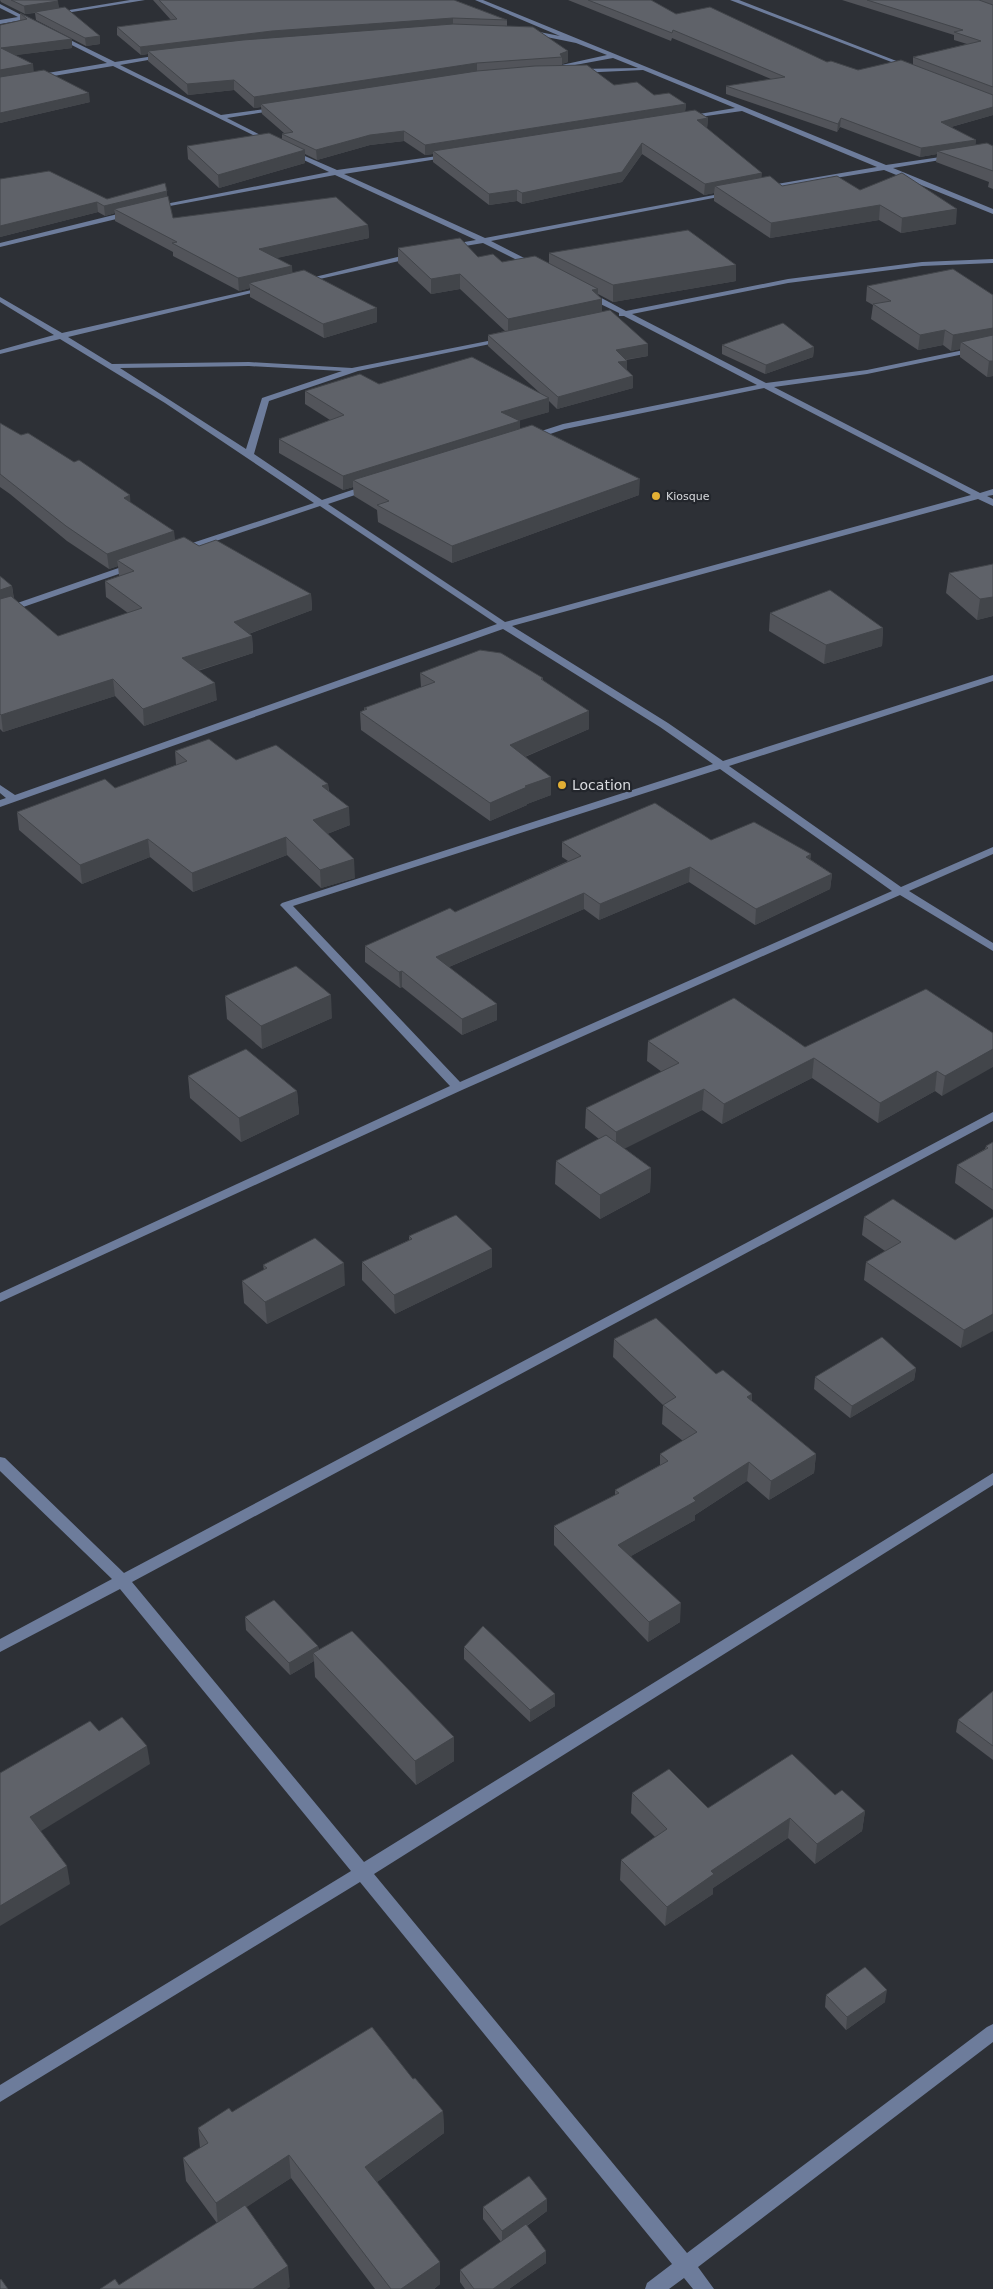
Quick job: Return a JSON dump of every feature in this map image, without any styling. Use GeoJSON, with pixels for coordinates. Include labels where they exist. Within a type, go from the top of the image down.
{"type":"FeatureCollection","features":[{"type":"Feature","properties":{"kind":"street"},"geometry":{"type":"LineString","coordinates":[[44,15],[142,0]]}},
{"type":"Feature","properties":{"kind":"street"},"geometry":{"type":"LineString","coordinates":[[478,0],[993,212]]}},
{"type":"Feature","properties":{"kind":"street"},"geometry":{"type":"LineString","coordinates":[[733,0],[919,71]]}},
{"type":"Feature","properties":{"kind":"street"},"geometry":{"type":"LineString","coordinates":[[0,6],[42,27]]}},
{"type":"Feature","properties":{"kind":"street"},"geometry":{"type":"LineString","coordinates":[[0,22],[34,16]]}},
{"type":"Feature","properties":{"kind":"street"},"geometry":{"type":"LineString","coordinates":[[50,32],[218,117],[334,173],[483,240],[541,270]]}},
{"type":"Feature","properties":{"kind":"street"},"geometry":{"type":"LineString","coordinates":[[517,32],[576,40]]}},
{"type":"Feature","properties":{"kind":"street"},"geometry":{"type":"LineString","coordinates":[[0,83],[172,54]]}},
{"type":"Feature","properties":{"kind":"street"},"geometry":{"type":"LineString","coordinates":[[613,56],[545,71],[646,70]]}},
{"type":"Feature","properties":{"kind":"street"},"geometry":{"type":"LineString","coordinates":[[218,117],[286,106]]}},
{"type":"Feature","properties":{"kind":"street"},"geometry":{"type":"LineString","coordinates":[[683,118],[741,109]]}},
{"type":"Feature","properties":{"kind":"street"},"geometry":{"type":"LineString","coordinates":[[0,245],[141,210],[334,173],[460,153]]}},
{"type":"Feature","properties":{"kind":"street"},"geometry":{"type":"LineString","coordinates":[[755,190],[881,166],[965,154]]}},
{"type":"Feature","properties":{"kind":"street"},"geometry":{"type":"LineString","coordinates":[[444,249],[736,193]]}},
{"type":"Feature","properties":{"kind":"street"},"geometry":{"type":"LineString","coordinates":[[290,283],[425,253]]}},
{"type":"Feature","properties":{"kind":"street"},"geometry":{"type":"LineString","coordinates":[[616,316],[788,281],[922,264],[993,262]]}},
{"type":"Feature","properties":{"kind":"street"},"geometry":{"type":"LineString","coordinates":[[0,352],[60,336],[271,288]]}},
{"type":"Feature","properties":{"kind":"street"},"geometry":{"type":"LineString","coordinates":[[583,292],[993,503]]}},
{"type":"Feature","properties":{"kind":"street"},"geometry":{"type":"LineString","coordinates":[[0,299],[249,455],[504,625],[664,725],[900,891],[993,948]]}},
{"type":"Feature","properties":{"kind":"street"},"geometry":{"type":"LineString","coordinates":[[249,455],[265,400],[356,369],[510,338]]}},
{"type":"Feature","properties":{"kind":"street"},"geometry":{"type":"LineString","coordinates":[[526,439],[563,427],[764,386],[867,372],[993,346]]}},
{"type":"Feature","properties":{"kind":"street"},"geometry":{"type":"LineString","coordinates":[[109,366],[249,364],[356,369]]}},
{"type":"Feature","properties":{"kind":"street"},"geometry":{"type":"LineString","coordinates":[[169,554],[319,502],[375,485]]}},
{"type":"Feature","properties":{"kind":"street"},"geometry":{"type":"LineString","coordinates":[[0,804],[504,625],[993,492]]}},
{"type":"Feature","properties":{"kind":"street"},"geometry":{"type":"LineString","coordinates":[[0,612],[140,564]]}},
{"type":"Feature","properties":{"kind":"street"},"geometry":{"type":"LineString","coordinates":[[458,1087],[286,904],[993,678]]}},
{"type":"Feature","properties":{"kind":"street"},"geometry":{"type":"LineString","coordinates":[[0,788],[14,799]]}},
{"type":"Feature","properties":{"kind":"street"},"geometry":{"type":"LineString","coordinates":[[0,1298],[458,1087],[993,850]]}},
{"type":"Feature","properties":{"kind":"street"},"geometry":{"type":"LineString","coordinates":[[0,1646],[993,1116]]}},
{"type":"Feature","properties":{"kind":"street"},"geometry":{"type":"LineString","coordinates":[[0,1462],[122,1580],[360,1873],[705,2289]]}},
{"type":"Feature","properties":{"kind":"street"},"geometry":{"type":"LineString","coordinates":[[0,2094],[360,1873],[993,1478]]}},
{"type":"Feature","properties":{"kind":"street"},"geometry":{"type":"LineString","coordinates":[[654,2289],[993,2032]]}},
{"type":"Feature","properties":{"kind":"building"},"geometry":{"type":"Polygon","coordinates":[[[11,0],[57,0],[58,1],[24,6],[11,0]]]}},
{"type":"Feature","properties":{"kind":"building"},"geometry":{"type":"Polygon","coordinates":[[[159,0],[454,0],[507,20],[453,18],[272,31],[140,47],[117,27],[177,19],[159,0]]]}},
{"type":"Feature","properties":{"kind":"building"},"geometry":{"type":"Polygon","coordinates":[[[588,0],[651,0],[676,14],[710,7],[827,62],[831,61],[858,70],[901,60],[993,95],[993,107],[941,122],[976,140],[921,148],[841,118],[838,124],[726,86],[785,77],[673,30],[672,33],[588,0]]]}},
{"type":"Feature","properties":{"kind":"building"},"geometry":{"type":"Polygon","coordinates":[[[867,0],[979,0],[993,5],[993,87],[913,57],[981,41],[954,32],[963,30],[867,0]]]}},
{"type":"Feature","properties":{"kind":"building"},"geometry":{"type":"Polygon","coordinates":[[[65,7],[100,36],[85,38],[35,12],[65,7]]]}},
{"type":"Feature","properties":{"kind":"building"},"geometry":{"type":"Polygon","coordinates":[[[20,13],[72,39],[1,48],[33,64],[0,70],[0,25],[27,19],[20,13]]]}},
{"type":"Feature","properties":{"kind":"building"},"geometry":{"type":"Polygon","coordinates":[[[453,24],[533,27],[568,51],[560,54],[562,57],[477,63],[254,97],[234,80],[187,84],[148,51],[243,40],[453,24]]]}},
{"type":"Feature","properties":{"kind":"building"},"geometry":{"type":"Polygon","coordinates":[[[587,65],[614,85],[637,82],[654,95],[669,93],[686,104],[425,145],[404,131],[370,135],[316,150],[282,134],[293,132],[261,104],[477,71],[535,66],[587,65]]]}},
{"type":"Feature","properties":{"kind":"building"},"geometry":{"type":"Polygon","coordinates":[[[44,70],[89,93],[0,113],[0,77],[44,70]]]}},
{"type":"Feature","properties":{"kind":"building"},"geometry":{"type":"Polygon","coordinates":[[[695,110],[708,118],[697,120],[762,173],[705,184],[642,143],[622,172],[522,193],[517,190],[489,194],[433,151],[695,110]]]}},
{"type":"Feature","properties":{"kind":"building"},"geometry":{"type":"Polygon","coordinates":[[[269,133],[305,150],[218,175],[187,146],[269,133]]]}},
{"type":"Feature","properties":{"kind":"building"},"geometry":{"type":"Polygon","coordinates":[[[987,143],[993,146],[993,171],[937,151],[987,143]]]}},
{"type":"Feature","properties":{"kind":"building"},"geometry":{"type":"Polygon","coordinates":[[[49,171],[107,199],[165,183],[167,191],[104,206],[97,202],[0,226],[0,179],[49,171]]]}},
{"type":"Feature","properties":{"kind":"building"},"geometry":{"type":"Polygon","coordinates":[[[902,173],[957,209],[902,218],[880,205],[771,223],[715,186],[770,176],[782,186],[837,176],[860,190],[902,173]]]}},
{"type":"Feature","properties":{"kind":"building"},"geometry":{"type":"Polygon","coordinates":[[[168,196],[173,218],[336,197],[368,225],[259,249],[292,266],[238,278],[172,243],[177,242],[114,209],[168,196]]]}},
{"type":"Feature","properties":{"kind":"building"},"geometry":{"type":"Polygon","coordinates":[[[688,230],[736,265],[613,285],[549,253],[688,230]]]}},
{"type":"Feature","properties":{"kind":"building"},"geometry":{"type":"Polygon","coordinates":[[[460,238],[478,257],[493,254],[502,262],[535,256],[598,289],[592,290],[602,299],[508,319],[460,274],[431,279],[398,248],[460,238]]]}},
{"type":"Feature","properties":{"kind":"building"},"geometry":{"type":"Polygon","coordinates":[[[953,269],[993,295],[993,328],[953,335],[945,330],[920,335],[873,304],[891,301],[867,286],[953,269]]]}},
{"type":"Feature","properties":{"kind":"building"},"geometry":{"type":"Polygon","coordinates":[[[304,270],[377,308],[323,324],[249,283],[304,270]]]}},
{"type":"Feature","properties":{"kind":"building"},"geometry":{"type":"Polygon","coordinates":[[[610,310],[648,344],[616,350],[627,361],[618,362],[633,376],[558,397],[488,335],[610,310]]]}},
{"type":"Feature","properties":{"kind":"building"},"geometry":{"type":"Polygon","coordinates":[[[783,323],[814,347],[766,365],[722,345],[783,323]]]}},
{"type":"Feature","properties":{"kind":"building"},"geometry":{"type":"Polygon","coordinates":[[[993,335],[993,361],[989,361],[961,342],[993,335]]]}},
{"type":"Feature","properties":{"kind":"building"},"geometry":{"type":"Polygon","coordinates":[[[472,357],[549,398],[501,412],[520,421],[343,476],[279,439],[344,415],[305,391],[360,374],[379,384],[472,357]]]}},
{"type":"Feature","properties":{"kind":"building"},"geometry":{"type":"Polygon","coordinates":[[[0,423],[21,435],[28,433],[74,462],[79,460],[130,495],[124,498],[174,531],[107,554],[66,526],[0,474],[0,423]]]}},
{"type":"Feature","properties":{"kind":"building"},"geometry":{"type":"Polygon","coordinates":[[[532,425],[640,479],[452,546],[377,505],[389,501],[353,480],[532,425]]]}},
{"type":"Feature","properties":{"kind":"building"},"geometry":{"type":"Polygon","coordinates":[[[184,537],[199,546],[216,540],[311,594],[234,622],[252,636],[182,658],[215,683],[143,709],[113,679],[0,714],[0,599],[11,596],[58,636],[142,608],[105,581],[134,571],[117,560],[184,537]]]}},
{"type":"Feature","properties":{"kind":"building"},"geometry":{"type":"Polygon","coordinates":[[[993,564],[993,597],[980,599],[949,573],[993,564]]]}},
{"type":"Feature","properties":{"kind":"building"},"geometry":{"type":"Polygon","coordinates":[[[0,576],[12,586],[0,590],[0,576]]]}},
{"type":"Feature","properties":{"kind":"building"},"geometry":{"type":"Polygon","coordinates":[[[830,590],[883,628],[826,645],[770,613],[830,590]]]}},
{"type":"Feature","properties":{"kind":"building"},"geometry":{"type":"Polygon","coordinates":[[[480,650],[501,653],[543,678],[541,679],[589,711],[510,745],[551,777],[525,786],[527,787],[490,803],[360,712],[367,709],[364,708],[435,682],[420,673],[480,650]]]}},
{"type":"Feature","properties":{"kind":"building"},"geometry":{"type":"Polygon","coordinates":[[[209,739],[236,760],[276,745],[328,784],[322,786],[349,807],[313,820],[354,859],[320,870],[286,837],[192,873],[148,839],[80,865],[17,812],[105,779],[115,788],[187,761],[175,751],[209,739]]]}},
{"type":"Feature","properties":{"kind":"building"},"geometry":{"type":"Polygon","coordinates":[[[655,803],[711,840],[754,822],[811,854],[806,857],[832,874],[756,909],[690,867],[600,904],[584,893],[436,957],[497,1004],[462,1019],[402,971],[399,972],[365,946],[450,908],[455,912],[581,856],[562,842],[655,803]]]}},
{"type":"Feature","properties":{"kind":"building"},"geometry":{"type":"Polygon","coordinates":[[[296,966],[331,995],[261,1026],[225,996],[296,966]]]}},
{"type":"Feature","properties":{"kind":"building"},"geometry":{"type":"Polygon","coordinates":[[[926,989],[993,1033],[993,1049],[945,1076],[937,1071],[880,1103],[814,1058],[724,1104],[704,1089],[616,1132],[586,1108],[679,1063],[648,1041],[734,998],[805,1047],[926,989]]]}},
{"type":"Feature","properties":{"kind":"building"},"geometry":{"type":"Polygon","coordinates":[[[246,1049],[297,1091],[239,1118],[188,1076],[246,1049]]]}},
{"type":"Feature","properties":{"kind":"building"},"geometry":{"type":"Polygon","coordinates":[[[606,1135],[651,1168],[600,1195],[556,1161],[606,1135]]]}},
{"type":"Feature","properties":{"kind":"building"},"geometry":{"type":"Polygon","coordinates":[[[993,1142],[993,1190],[957,1165],[988,1148],[986,1146],[993,1142]]]}},
{"type":"Feature","properties":{"kind":"building"},"geometry":{"type":"Polygon","coordinates":[[[893,1199],[955,1240],[993,1217],[993,1314],[964,1330],[866,1262],[901,1242],[864,1217],[893,1199]]]}},
{"type":"Feature","properties":{"kind":"building"},"geometry":{"type":"Polygon","coordinates":[[[456,1215],[492,1249],[394,1295],[362,1262],[412,1239],[409,1236],[456,1215]]]}},
{"type":"Feature","properties":{"kind":"building"},"geometry":{"type":"Polygon","coordinates":[[[315,1238],[344,1263],[265,1302],[242,1281],[267,1268],[263,1265],[315,1238]]]}},
{"type":"Feature","properties":{"kind":"building"},"geometry":{"type":"Polygon","coordinates":[[[656,1318],[716,1374],[723,1370],[752,1394],[747,1397],[816,1454],[771,1481],[749,1462],[693,1498],[696,1501],[618,1545],[681,1603],[649,1622],[554,1526],[619,1493],[615,1490],[668,1461],[660,1454],[697,1432],[663,1405],[676,1397],[614,1339],[656,1318]]]}},
{"type":"Feature","properties":{"kind":"building"},"geometry":{"type":"Polygon","coordinates":[[[882,1337],[916,1368],[852,1406],[815,1377],[882,1337]]]}},
{"type":"Feature","properties":{"kind":"building"},"geometry":{"type":"Polygon","coordinates":[[[274,1600],[318,1646],[289,1663],[245,1617],[274,1600]]]}},
{"type":"Feature","properties":{"kind":"building"},"geometry":{"type":"Polygon","coordinates":[[[483,1626],[555,1694],[530,1710],[464,1647],[483,1626]]]}},
{"type":"Feature","properties":{"kind":"building"},"geometry":{"type":"Polygon","coordinates":[[[352,1631],[454,1737],[415,1761],[313,1653],[352,1631]]]}},
{"type":"Feature","properties":{"kind":"building"},"geometry":{"type":"Polygon","coordinates":[[[993,1691],[993,1746],[958,1720],[993,1691]]]}},
{"type":"Feature","properties":{"kind":"building"},"geometry":{"type":"Polygon","coordinates":[[[122,1717],[147,1746],[30,1817],[67,1866],[0,1906],[0,1773],[90,1721],[99,1731],[122,1717]]]}},
{"type":"Feature","properties":{"kind":"building"},"geometry":{"type":"Polygon","coordinates":[[[792,1754],[835,1795],[842,1790],[865,1811],[817,1844],[790,1818],[711,1871],[714,1874],[667,1907],[621,1860],[667,1829],[632,1793],[669,1769],[708,1808],[792,1754]]]}},
{"type":"Feature","properties":{"kind":"building"},"geometry":{"type":"Polygon","coordinates":[[[865,1967],[887,1990],[847,2017],[826,1995],[865,1967]]]}},
{"type":"Feature","properties":{"kind":"building"},"geometry":{"type":"Polygon","coordinates":[[[372,2027],[413,2079],[415,2078],[443,2111],[365,2167],[440,2262],[401,2289],[391,2289],[289,2155],[216,2203],[183,2158],[208,2143],[198,2128],[229,2108],[232,2112],[372,2027]]]}},
{"type":"Feature","properties":{"kind":"building"},"geometry":{"type":"Polygon","coordinates":[[[529,2176],[547,2199],[502,2231],[483,2207],[529,2176]]]}},
{"type":"Feature","properties":{"kind":"building"},"geometry":{"type":"Polygon","coordinates":[[[245,2205],[288,2266],[253,2289],[100,2289],[115,2279],[119,2285],[245,2205]]]}},
{"type":"Feature","properties":{"kind":"building"},"geometry":{"type":"Polygon","coordinates":[[[526,2224],[546,2251],[493,2289],[474,2289],[460,2270],[526,2224]]]}},
{"type":"Feature","properties":{"kind":"building"},"geometry":{"type":"Polygon","coordinates":[[[1,2279],[8,2289],[0,2289],[1,2279]]]}},
{"type":"Feature","properties":{"kind":"place","name":"Kiosque"},"geometry":{"type":"Point","coordinates":[656,496]}},
{"type":"Feature","properties":{"kind":"place","name":"Location"},"geometry":{"type":"Point","coordinates":[562,785]}}]}
